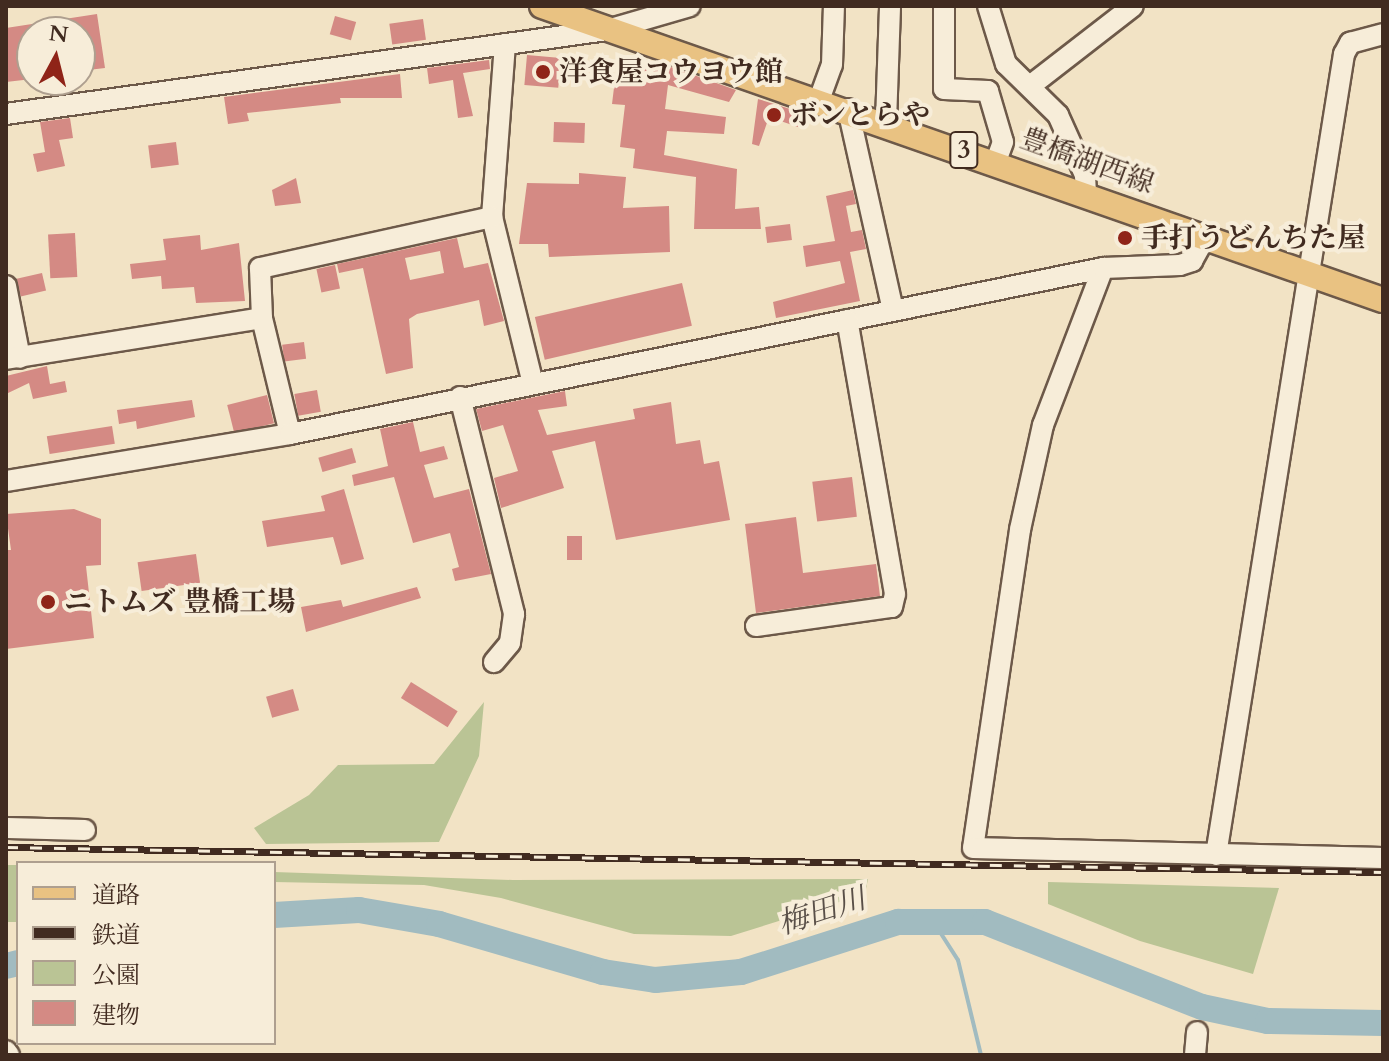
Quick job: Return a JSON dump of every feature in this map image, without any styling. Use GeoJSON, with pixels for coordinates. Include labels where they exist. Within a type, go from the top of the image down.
{"type":"FeatureCollection","features":[{"type":"Feature","properties":{"kind":"main road","name":"豊橋湖西線"},"geometry":{"type":"LineString","coordinates":[[542,6],[886,122],[1383,300]]}},
{"type":"Feature","properties":{"kind":"street"},"geometry":{"type":"LineString","coordinates":[[6,114],[607,30],[690,6]]}},
{"type":"Feature","properties":{"kind":"street"},"geometry":{"type":"LineString","coordinates":[[819,100],[832,65],[834,6]]}},
{"type":"Feature","properties":{"kind":"street"},"geometry":{"type":"LineString","coordinates":[[886,122],[890,6]]}},
{"type":"Feature","properties":{"kind":"street"},"geometry":{"type":"LineString","coordinates":[[944,6],[944,89],[988,91],[1003,142],[996,161]]}},
{"type":"Feature","properties":{"kind":"street"},"geometry":{"type":"LineString","coordinates":[[988,6],[1006,64],[1030,86],[1074,144],[1086,193]]}},
{"type":"Feature","properties":{"kind":"street"},"geometry":{"type":"LineString","coordinates":[[1030,86],[1133,6]]}},
{"type":"Feature","properties":{"kind":"street"},"geometry":{"type":"LineString","coordinates":[[1216,855],[1344,54],[1350,43],[1383,34]]}},
{"type":"Feature","properties":{"kind":"street"},"geometry":{"type":"LineString","coordinates":[[505,44],[492,217],[532,380]]}},
{"type":"Feature","properties":{"kind":"street"},"geometry":{"type":"LineString","coordinates":[[848,109],[893,310]]}},
{"type":"Feature","properties":{"kind":"street"},"geometry":{"type":"LineString","coordinates":[[290,434],[262,318],[260,268],[492,217]]}},
{"type":"Feature","properties":{"kind":"street"},"geometry":{"type":"LineString","coordinates":[[6,481],[290,434],[532,380],[1103,268],[1180,265],[1192,261],[1206,236]]}},
{"type":"Feature","properties":{"kind":"street"},"geometry":{"type":"LineString","coordinates":[[1103,268],[1043,425],[1023,515],[973,848],[1383,858]]}},
{"type":"Feature","properties":{"kind":"street"},"geometry":{"type":"LineString","coordinates":[[6,286],[13,359],[262,318]]}},
{"type":"Feature","properties":{"kind":"street"},"geometry":{"type":"LineString","coordinates":[[756,626],[892,607],[895,594],[847,320]]}},
{"type":"Feature","properties":{"kind":"street"},"geometry":{"type":"LineString","coordinates":[[460,397],[514,614],[510,643],[494,662]]}},
{"type":"Feature","properties":{"kind":"street"},"geometry":{"type":"LineString","coordinates":[[6,828],[85,830]]}},
{"type":"Feature","properties":{"kind":"street"},"geometry":{"type":"LineString","coordinates":[[1195,1055],[1197,1032]]}},
{"type":"Feature","properties":{"kind":"green space"},"geometry":{"type":"Polygon","coordinates":[[[484,702],[479,756],[439,842],[266,844],[254,828],[309,795],[338,765],[434,764],[484,702]]]}},
{"type":"Feature","properties":{"kind":"green space"},"geometry":{"type":"Polygon","coordinates":[[[6,865],[16,865],[16,922],[6,922],[6,865]]]}},
{"type":"Feature","properties":{"kind":"green space"},"geometry":{"type":"Polygon","coordinates":[[[276,872],[513,880],[868,879],[865,894],[731,936],[634,934],[501,898],[424,885],[276,882],[276,872]]]}},
{"type":"Feature","properties":{"kind":"green space"},"geometry":{"type":"Polygon","coordinates":[[[1048,882],[1279,888],[1253,974],[1140,941],[1048,904],[1048,882]]]}},
{"type":"Feature","properties":{"kind":"building"},"geometry":{"type":"Polygon","coordinates":[[[97,14],[105,68],[96,69],[96,16],[84,16],[97,14]]]}},
{"type":"Feature","properties":{"kind":"building"},"geometry":{"type":"Polygon","coordinates":[[[335,16],[356,22],[351,40],[330,34],[335,16]]]}},
{"type":"Feature","properties":{"kind":"building"},"geometry":{"type":"Polygon","coordinates":[[[423,19],[426,40],[392,45],[389,24],[423,19]]]}},
{"type":"Feature","properties":{"kind":"building"},"geometry":{"type":"Polygon","coordinates":[[[16,26],[16,81],[6,82],[6,28],[16,26]]]}},
{"type":"Feature","properties":{"kind":"building","name":"洋食屋コウヨウ館"},"geometry":{"type":"Polygon","coordinates":[[[527,55],[561,58],[558,88],[524,85],[527,55]]]}},
{"type":"Feature","properties":{"kind":"building"},"geometry":{"type":"Polygon","coordinates":[[[489,60],[490,69],[463,73],[473,116],[458,118],[453,80],[429,84],[427,68],[489,60]]]}},
{"type":"Feature","properties":{"kind":"building"},"geometry":{"type":"Polygon","coordinates":[[[617,63],[659,68],[660,63],[736,90],[729,102],[668,85],[665,109],[726,117],[724,134],[667,131],[664,155],[737,169],[735,209],[759,207],[761,229],[694,229],[696,177],[633,168],[635,149],[620,147],[625,105],[612,104],[617,63]]]}},
{"type":"Feature","properties":{"kind":"building"},"geometry":{"type":"Polygon","coordinates":[[[400,74],[402,98],[340,98],[341,103],[247,113],[249,121],[228,124],[224,97],[400,74]]]}},
{"type":"Feature","properties":{"kind":"building"},"geometry":{"type":"Polygon","coordinates":[[[758,99],[803,113],[798,127],[769,117],[759,146],[752,144],[758,99]]]}},
{"type":"Feature","properties":{"kind":"building"},"geometry":{"type":"Polygon","coordinates":[[[70,118],[73,138],[59,140],[65,166],[37,172],[33,154],[45,152],[40,122],[70,118]]]}},
{"type":"Feature","properties":{"kind":"building"},"geometry":{"type":"Polygon","coordinates":[[[554,122],[585,123],[584,143],[553,142],[554,122]]]}},
{"type":"Feature","properties":{"kind":"building"},"geometry":{"type":"Polygon","coordinates":[[[176,142],[179,165],[151,168],[148,145],[176,142]]]}},
{"type":"Feature","properties":{"kind":"building"},"geometry":{"type":"Polygon","coordinates":[[[579,173],[626,177],[623,208],[669,206],[670,252],[549,257],[548,244],[519,244],[527,183],[579,184],[579,173]]]}},
{"type":"Feature","properties":{"kind":"building"},"geometry":{"type":"Polygon","coordinates":[[[296,178],[301,203],[275,206],[272,190],[296,178]]]}},
{"type":"Feature","properties":{"kind":"building"},"geometry":{"type":"Polygon","coordinates":[[[853,190],[856,204],[846,206],[851,232],[862,230],[866,249],[850,252],[860,301],[776,318],[773,302],[845,283],[840,261],[806,267],[803,246],[835,241],[826,196],[853,190]]]}},
{"type":"Feature","properties":{"kind":"building"},"geometry":{"type":"Polygon","coordinates":[[[790,224],[792,240],[767,243],[765,227],[790,224]]]}},
{"type":"Feature","properties":{"kind":"building"},"geometry":{"type":"Polygon","coordinates":[[[75,233],[77,277],[50,278],[48,234],[75,233]]]}},
{"type":"Feature","properties":{"kind":"building"},"geometry":{"type":"Polygon","coordinates":[[[200,235],[201,250],[239,243],[245,301],[196,303],[194,287],[162,289],[161,276],[132,279],[130,264],[166,260],[163,239],[200,235]]]}},
{"type":"Feature","properties":{"kind":"building"},"geometry":{"type":"Polygon","coordinates":[[[457,238],[464,268],[488,263],[504,321],[484,326],[479,300],[417,314],[409,319],[413,368],[386,374],[363,268],[339,273],[337,264],[457,238]],[[440,251],[405,258],[410,280],[444,273],[440,251]]]}},
{"type":"Feature","properties":{"kind":"building"},"geometry":{"type":"Polygon","coordinates":[[[335,265],[340,288],[321,292],[316,269],[335,265]]]}},
{"type":"Feature","properties":{"kind":"building"},"geometry":{"type":"Polygon","coordinates":[[[42,273],[46,291],[21,296],[17,279],[42,273]]]}},
{"type":"Feature","properties":{"kind":"building"},"geometry":{"type":"Polygon","coordinates":[[[682,283],[692,326],[545,360],[535,317],[682,283]]]}},
{"type":"Feature","properties":{"kind":"building"},"geometry":{"type":"Polygon","coordinates":[[[304,342],[306,359],[284,362],[282,345],[304,342]]]}},
{"type":"Feature","properties":{"kind":"building"},"geometry":{"type":"Polygon","coordinates":[[[47,366],[50,384],[65,381],[67,392],[33,399],[29,383],[6,394],[6,376],[47,366]]]}},
{"type":"Feature","properties":{"kind":"building"},"geometry":{"type":"Polygon","coordinates":[[[317,390],[321,412],[298,416],[294,394],[317,390]]]}},
{"type":"Feature","properties":{"kind":"building"},"geometry":{"type":"Polygon","coordinates":[[[565,391],[567,406],[538,410],[547,435],[635,419],[633,409],[671,402],[676,444],[700,440],[704,464],[719,461],[730,520],[616,540],[595,441],[552,451],[564,488],[501,508],[494,478],[518,471],[503,425],[482,431],[476,409],[565,391]]]}},
{"type":"Feature","properties":{"kind":"building"},"geometry":{"type":"Polygon","coordinates":[[[267,395],[274,423],[234,433],[227,405],[267,395]]]}},
{"type":"Feature","properties":{"kind":"building"},"geometry":{"type":"Polygon","coordinates":[[[192,400],[195,417],[137,429],[136,421],[119,424],[117,410],[192,400]]]}},
{"type":"Feature","properties":{"kind":"building"},"geometry":{"type":"Polygon","coordinates":[[[413,422],[420,452],[444,446],[448,459],[424,465],[434,498],[469,489],[491,574],[455,581],[452,569],[459,567],[450,533],[413,543],[394,477],[354,486],[352,475],[388,466],[380,429],[413,422]]]}},
{"type":"Feature","properties":{"kind":"building"},"geometry":{"type":"Polygon","coordinates":[[[112,426],[115,444],[50,454],[47,436],[112,426]]]}},
{"type":"Feature","properties":{"kind":"building"},"geometry":{"type":"Polygon","coordinates":[[[352,448],[356,462],[322,472],[318,458],[352,448]]]}},
{"type":"Feature","properties":{"kind":"building"},"geometry":{"type":"Polygon","coordinates":[[[852,477],[857,517],[817,522],[812,482],[852,477]]]}},
{"type":"Feature","properties":{"kind":"building"},"geometry":{"type":"Polygon","coordinates":[[[344,489],[364,559],[341,565],[333,537],[267,547],[262,521],[325,511],[321,496],[344,489]]]}},
{"type":"Feature","properties":{"kind":"building","name":"ニトムズ 豊橋工場"},"geometry":{"type":"Polygon","coordinates":[[[74,509],[101,519],[101,565],[86,566],[94,638],[6,649],[6,550],[11,550],[6,514],[74,509]]]}},
{"type":"Feature","properties":{"kind":"building"},"geometry":{"type":"Polygon","coordinates":[[[796,517],[803,573],[876,564],[880,596],[756,613],[745,524],[796,517]]]}},
{"type":"Feature","properties":{"kind":"building"},"geometry":{"type":"Polygon","coordinates":[[[567,536],[582,536],[582,560],[567,560],[567,536]]]}},
{"type":"Feature","properties":{"kind":"building"},"geometry":{"type":"Polygon","coordinates":[[[196,554],[200,583],[142,591],[138,562],[196,554]]]}},
{"type":"Feature","properties":{"kind":"building"},"geometry":{"type":"Polygon","coordinates":[[[417,587],[421,598],[306,632],[301,607],[341,600],[343,607],[417,587]]]}},
{"type":"Feature","properties":{"kind":"building"},"geometry":{"type":"Polygon","coordinates":[[[411,682],[458,711],[448,727],[401,698],[411,682]]]}},
{"type":"Feature","properties":{"kind":"building"},"geometry":{"type":"Polygon","coordinates":[[[293,689],[299,710],[272,718],[266,697],[293,689]]]}},
{"type":"Feature","properties":{"kind":"waterway","name":"梅田川"},"geometry":{"type":"LineString","coordinates":[[276,915],[359,910],[439,924],[603,972],[655,980],[741,972],[898,922],[985,922],[1202,1007],[1268,1021],[1383,1023]]}},
{"type":"Feature","properties":{"kind":"waterway"},"geometry":{"type":"LineString","coordinates":[[931,918],[958,960],[981,1055]]}},
{"type":"Feature","properties":{"kind":"waterway","name":"梅田川"},"geometry":{"type":"LineString","coordinates":[[6,966],[16,964]]}},
{"type":"Feature","properties":{"kind":"railway"},"geometry":{"type":"LineString","coordinates":[[6,847],[1383,872]]}},
{"type":"Feature","properties":{"kind":"place","name":"洋食屋コウヨウ館"},"geometry":{"type":"Point","coordinates":[543,72]}},
{"type":"Feature","properties":{"kind":"place","name":"ボンとらや"},"geometry":{"type":"Point","coordinates":[774,115]}},
{"type":"Feature","properties":{"kind":"place","name":"手打うどんちた屋"},"geometry":{"type":"Point","coordinates":[1125,238]}},
{"type":"Feature","properties":{"kind":"place","name":"ニトムズ 豊橋工場"},"geometry":{"type":"Point","coordinates":[48,602]}}]}
